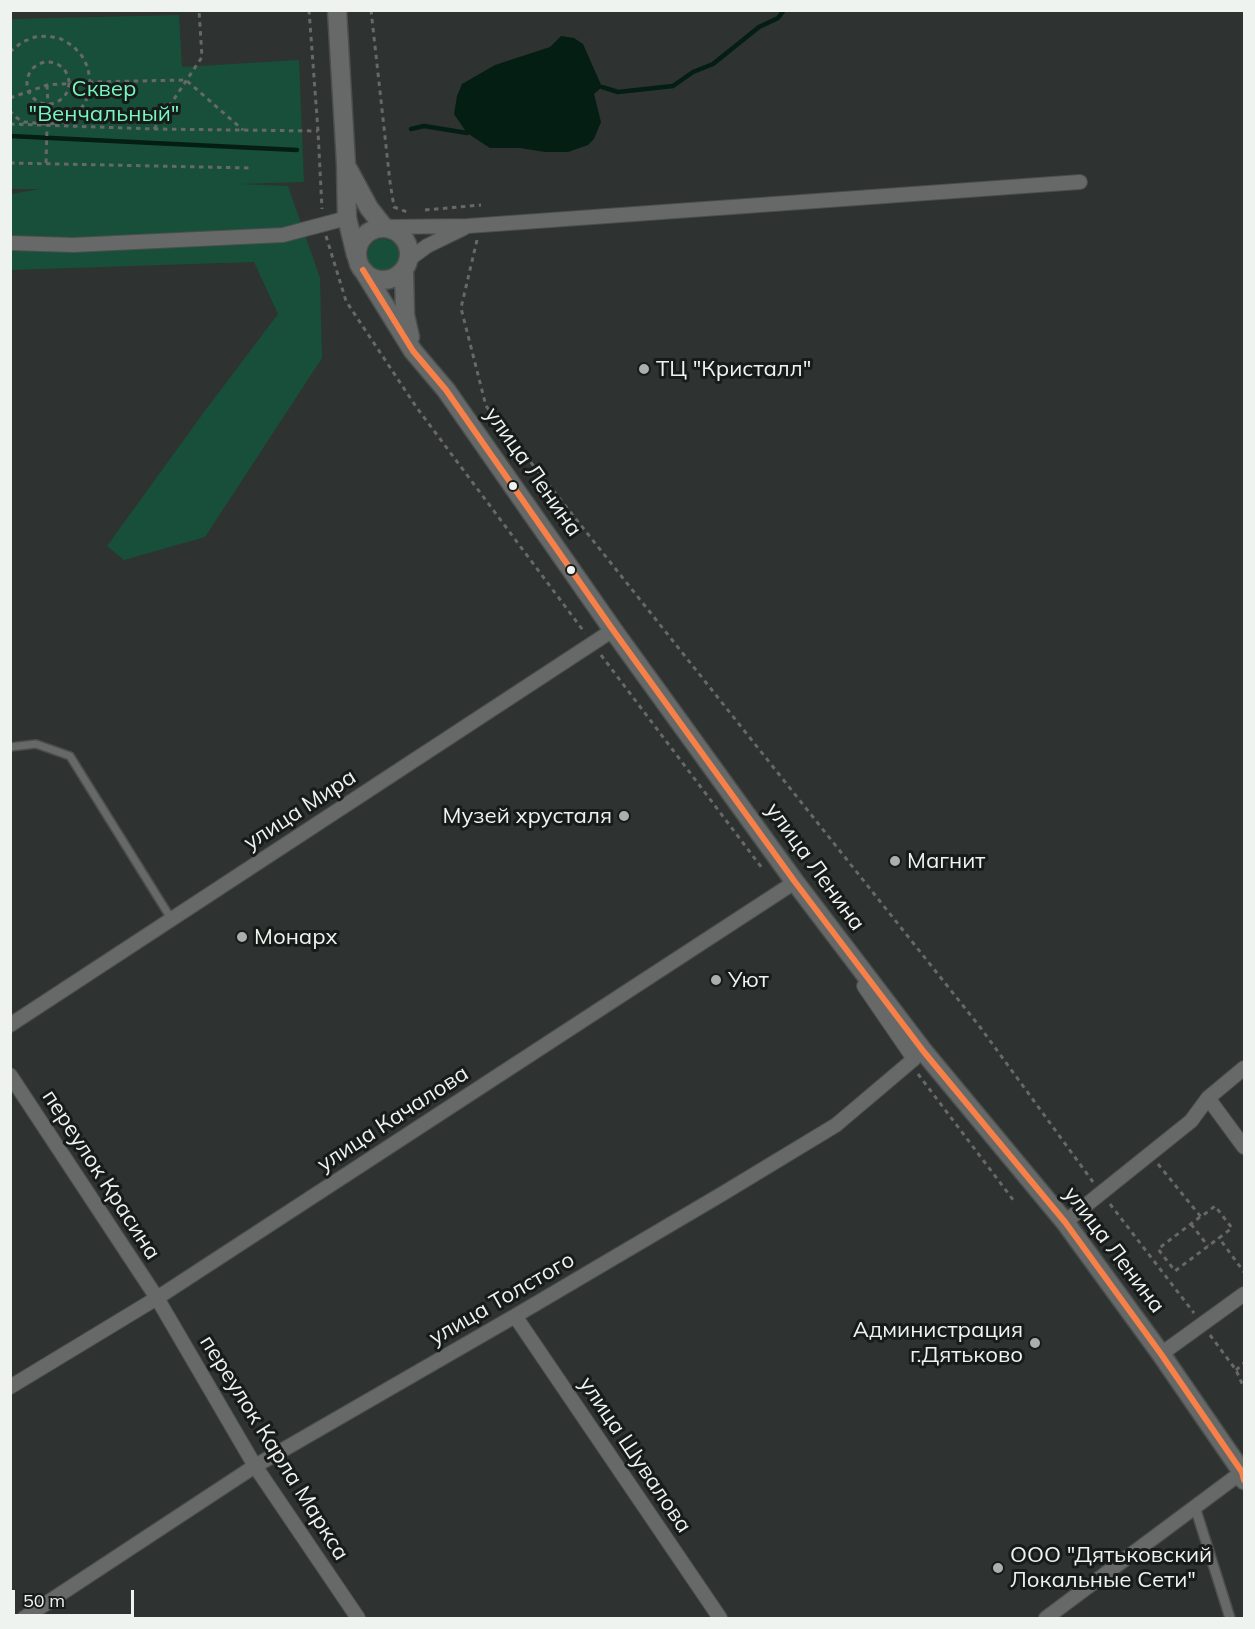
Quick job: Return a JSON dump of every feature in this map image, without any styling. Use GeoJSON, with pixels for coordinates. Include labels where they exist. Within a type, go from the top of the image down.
{"type":"FeatureCollection","features":[{"type":"Feature","properties":{"kind":"main road","name":"улица Ленина"},"geometry":{"type":"LineString","coordinates":[[337,10],[347,218],[360,263],[412,351],[446,390],[614,630],[795,882],[924,1052],[1065,1222],[1161,1354],[1243,1476]]}},
{"type":"Feature","properties":{"kind":"main road"},"geometry":{"type":"LineString","coordinates":[[346,164],[369,208],[384,227]]}},
{"type":"Feature","properties":{"kind":"main road"},"geometry":{"type":"LineString","coordinates":[[406,265],[398,275],[383,280],[376,279],[360,263],[357,246],[361,238],[375,228],[384,227],[395,230],[404,238],[409,248],[406,265],[405,315],[412,351]]}},
{"type":"Feature","properties":{"kind":"street"},"geometry":{"type":"LineString","coordinates":[[384,227],[473,230],[1080,182]]}},
{"type":"Feature","properties":{"kind":"street"},"geometry":{"type":"LineString","coordinates":[[10,243],[73,245],[283,235],[347,218]]}},
{"type":"Feature","properties":{"kind":"street"},"geometry":{"type":"LineString","coordinates":[[406,265],[427,246],[473,230]]}},
{"type":"Feature","properties":{"kind":"street","name":"улица Мира"},"geometry":{"type":"LineString","coordinates":[[10,1025],[614,630]]}},
{"type":"Feature","properties":{"kind":"street","name":"улица Качалова"},"geometry":{"type":"LineString","coordinates":[[10,1387],[157,1298],[795,882]]}},
{"type":"Feature","properties":{"kind":"street","name":"улица Толстого"},"geometry":{"type":"LineString","coordinates":[[24,1618],[41,1614],[255,1466],[515,1316],[836,1125],[914,1059],[864,986],[871,982]]}},
{"type":"Feature","properties":{"kind":"street"},"geometry":{"type":"LineString","coordinates":[[1065,1222],[1191,1121],[1208,1098],[1245,1068]]}},
{"type":"Feature","properties":{"kind":"street","name":"переулок Красина"},"geometry":{"type":"LineString","coordinates":[[10,1075],[157,1298]]}},
{"type":"Feature","properties":{"kind":"street"},"geometry":{"type":"LineString","coordinates":[[1208,1098],[1245,1147]]}},
{"type":"Feature","properties":{"kind":"street"},"geometry":{"type":"LineString","coordinates":[[1161,1354],[1245,1294]]}},
{"type":"Feature","properties":{"kind":"street","name":"переулок Карла Маркса"},"geometry":{"type":"LineString","coordinates":[[157,1298],[255,1466],[358,1618]]}},
{"type":"Feature","properties":{"kind":"street","name":"улица Шувалова"},"geometry":{"type":"LineString","coordinates":[[515,1316],[720,1618]]}},
{"type":"Feature","properties":{"kind":"street"},"geometry":{"type":"LineString","coordinates":[[1046,1618],[1195,1507],[1243,1476]]}},
{"type":"Feature","properties":{"kind":"street"},"geometry":{"type":"LineString","coordinates":[[1195,1507],[1230,1618]]}},
{"type":"Feature","properties":{"kind":"lane"},"geometry":{"type":"LineString","coordinates":[[10,747],[36,744],[70,756],[172,920]]}},
{"type":"Feature","properties":{"kind":"path"},"geometry":{"type":"LineString","coordinates":[[154,129],[202,57],[199,10]]}},
{"type":"Feature","properties":{"kind":"path"},"geometry":{"type":"LineString","coordinates":[[370,10],[394,207],[407,212]]}},
{"type":"Feature","properties":{"kind":"path"},"geometry":{"type":"LineString","coordinates":[[10,52],[22,42],[35,37],[48,36],[62,39],[82,56],[88,68],[90,82],[85,103],[66,122],[47,125],[24,122],[10,111]]}},
{"type":"Feature","properties":{"kind":"path"},"geometry":{"type":"LineString","coordinates":[[40,62],[54,62],[60,65],[68,76],[68,90],[59,101],[48,104],[38,102],[28,91],[27,78],[30,71],[40,62]]}},
{"type":"Feature","properties":{"kind":"path"},"geometry":{"type":"LineString","coordinates":[[10,98],[47,85],[186,80],[244,131]]}},
{"type":"Feature","properties":{"kind":"path"},"geometry":{"type":"LineString","coordinates":[[46,163],[47,85]]}},
{"type":"Feature","properties":{"kind":"path"},"geometry":{"type":"LineString","coordinates":[[10,124],[318,131]]}},
{"type":"Feature","properties":{"kind":"path"},"geometry":{"type":"LineString","coordinates":[[10,163],[251,168]]}},
{"type":"Feature","properties":{"kind":"path"},"geometry":{"type":"LineString","coordinates":[[418,211],[481,205]]}},
{"type":"Feature","properties":{"kind":"path"},"geometry":{"type":"LineString","coordinates":[[473,230],[461,308],[486,406],[980,1027],[1101,1193],[1236,1370],[1245,1388]]}},
{"type":"Feature","properties":{"kind":"path"},"geometry":{"type":"LineString","coordinates":[[1150,1154],[1200,1217]]}},
{"type":"Feature","properties":{"kind":"path"},"geometry":{"type":"LineString","coordinates":[[1215,1206],[1232,1228],[1175,1271],[1158,1249],[1191,1224],[1215,1206]]}},
{"type":"Feature","properties":{"kind":"path"},"geometry":{"type":"LineString","coordinates":[[1191,1224],[1208,1246]]}},
{"type":"Feature","properties":{"kind":"path"},"geometry":{"type":"LineString","coordinates":[[1219,1238],[1245,1272]]}},
{"type":"Feature","properties":{"kind":"path"},"geometry":{"type":"LineString","coordinates":[[1236,1370],[1245,1363]]}},
{"type":"Feature","properties":{"kind":"green space","name":"Сквер \"Венчальный\""},"geometry":{"type":"Polygon","coordinates":[[[179,15],[182,67],[299,60],[304,182],[240,184],[288,186],[320,278],[322,358],[205,537],[124,560],[107,546],[278,314],[254,262],[11,270],[11,194],[40,189],[11,189],[10,19],[179,15]]]}},
{"type":"Feature","properties":{"kind":"green space"},"geometry":{"type":"Polygon","coordinates":[[[383,239],[394,244],[399,255],[394,266],[383,271],[372,266],[367,255],[372,244],[383,239]]]}},
{"type":"Feature","properties":{"kind":"shaded area"},"geometry":{"type":"Polygon","coordinates":[[[561,36],[574,38],[583,44],[602,87],[594,94],[601,122],[594,139],[588,145],[568,152],[545,152],[520,148],[490,148],[467,133],[454,114],[462,84],[495,65],[550,47],[561,36]]]}},
{"type":"Feature","properties":{"kind":"waterway"},"geometry":{"type":"LineString","coordinates":[[602,87],[618,92],[673,86],[693,72],[713,64],[759,27],[778,18],[784,10]]}},
{"type":"Feature","properties":{"kind":"waterway"},"geometry":{"type":"LineString","coordinates":[[411,129],[424,126],[467,133]]}},
{"type":"Feature","properties":{"kind":"waterway"},"geometry":{"type":"LineString","coordinates":[[10,136],[297,150]]}},
{"type":"Feature","properties":{"kind":"transit line"},"geometry":{"type":"LineString","coordinates":[[363,270],[413,351],[446,390],[613,630],[795,882],[924,1052],[1065,1222],[1161,1354],[1242,1472],[1244,1480]]}},
{"type":"Feature","properties":{"kind":"place","name":"ТЦ \"Кристалл\""},"geometry":{"type":"Point","coordinates":[644,369]}},
{"type":"Feature","properties":{"kind":"place","name":"Музей хрусталя"},"geometry":{"type":"Point","coordinates":[624,816]}},
{"type":"Feature","properties":{"kind":"place","name":"Магнит"},"geometry":{"type":"Point","coordinates":[895,861]}},
{"type":"Feature","properties":{"kind":"place","name":"Монарх"},"geometry":{"type":"Point","coordinates":[242,937]}},
{"type":"Feature","properties":{"kind":"place","name":"Уют"},"geometry":{"type":"Point","coordinates":[716,980]}},
{"type":"Feature","properties":{"kind":"place","name":"Администрация г.Дятьково"},"geometry":{"type":"Point","coordinates":[1035,1343]}},
{"type":"Feature","properties":{"kind":"place","name":"ООО \"Дятьковский Локальные Сети\""},"geometry":{"type":"Point","coordinates":[998,1568]}}]}
